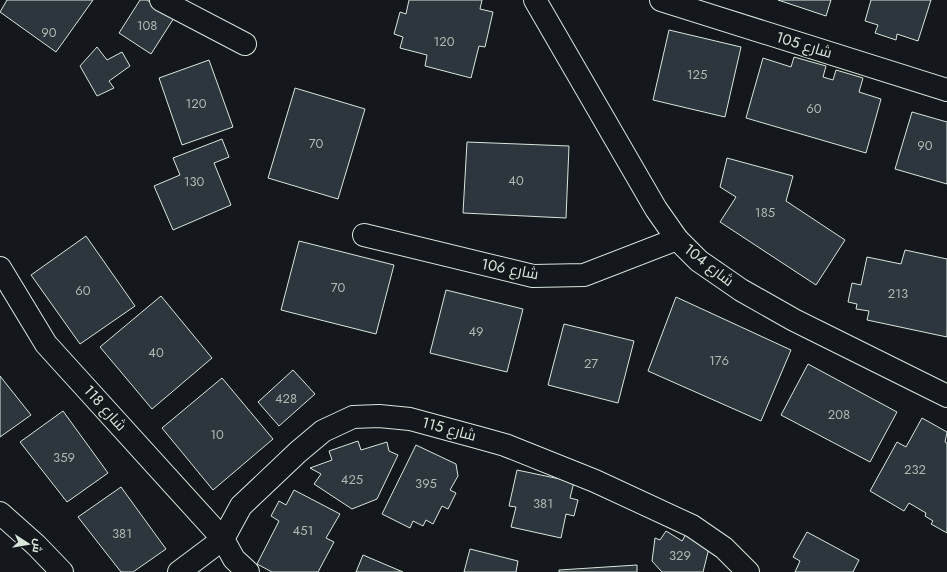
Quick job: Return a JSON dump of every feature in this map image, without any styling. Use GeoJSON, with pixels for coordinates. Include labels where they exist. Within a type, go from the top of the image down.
{"type":"FeatureCollection","features":[{"type":"Feature","properties":{"kind":"street"},"geometry":{"type":"LineString","coordinates":[[161,0],[245,44]]}},
{"type":"Feature","properties":{"kind":"street","name":"شارع 104"},"geometry":{"type":"LineString","coordinates":[[535,0],[656,209],[677,239],[699,261],[741,290],[794,320],[947,396]]}},
{"type":"Feature","properties":{"kind":"street","name":"شارع 105"},"geometry":{"type":"LineString","coordinates":[[661,0],[947,90]]}},
{"type":"Feature","properties":{"kind":"street","name":"شارع 106"},"geometry":{"type":"LineString","coordinates":[[364,235],[533,276],[584,275],[677,239]]}},
{"type":"Feature","properties":{"kind":"street","name":"شارع 118"},"geometry":{"type":"LineString","coordinates":[[0,268],[46,344],[223,539],[234,560],[248,572]]}},
{"type":"Feature","properties":{"kind":"street","name":"شارع 115"},"geometry":{"type":"LineString","coordinates":[[179,572],[223,539],[241,506],[322,431],[353,417],[379,416],[410,419],[505,445],[595,481],[692,526],[724,548],[748,572]]}},
{"type":"Feature","properties":{"kind":"street"},"geometry":{"type":"LineString","coordinates":[[0,513],[36,545],[62,572]]}},
{"type":"Feature","properties":{"kind":"building"},"geometry":{"type":"Polygon","coordinates":[[[7,0],[93,0],[56,52],[0,12],[7,0]]]}},
{"type":"Feature","properties":{"kind":"building"},"geometry":{"type":"Polygon","coordinates":[[[140,0],[147,0],[174,18],[151,54],[119,33],[140,0]]]}},
{"type":"Feature","properties":{"kind":"building"},"geometry":{"type":"Polygon","coordinates":[[[409,0],[482,0],[480,9],[493,12],[485,47],[479,46],[471,78],[425,66],[427,55],[400,48],[403,37],[394,34],[400,12],[406,14],[409,0]]]}},
{"type":"Feature","properties":{"kind":"building"},"geometry":{"type":"Polygon","coordinates":[[[778,0],[831,0],[826,16],[778,0]]]}},
{"type":"Feature","properties":{"kind":"building"},"geometry":{"type":"Polygon","coordinates":[[[871,0],[931,0],[918,41],[897,34],[896,40],[875,33],[878,25],[865,21],[871,0]]]}},
{"type":"Feature","properties":{"kind":"building"},"geometry":{"type":"Polygon","coordinates":[[[669,30],[741,47],[725,117],[653,100],[669,30]]]}},
{"type":"Feature","properties":{"kind":"building"},"geometry":{"type":"Polygon","coordinates":[[[97,47],[107,60],[122,52],[130,66],[109,81],[114,88],[97,96],[80,66],[97,47]]]}},
{"type":"Feature","properties":{"kind":"building"},"geometry":{"type":"Polygon","coordinates":[[[794,57],[826,66],[823,77],[833,80],[836,70],[863,78],[859,92],[881,99],[866,153],[746,118],[763,58],[791,67],[794,57]]]}},
{"type":"Feature","properties":{"kind":"building"},"geometry":{"type":"Polygon","coordinates":[[[209,60],[233,127],[182,145],[159,78],[209,60]]]}},
{"type":"Feature","properties":{"kind":"building"},"geometry":{"type":"Polygon","coordinates":[[[295,88],[365,109],[338,199],[268,178],[295,88]]]}},
{"type":"Feature","properties":{"kind":"building"},"geometry":{"type":"Polygon","coordinates":[[[912,112],[947,122],[947,184],[895,169],[912,112]]]}},
{"type":"Feature","properties":{"kind":"building"},"geometry":{"type":"Polygon","coordinates":[[[222,139],[229,157],[214,163],[231,205],[173,230],[154,186],[180,175],[173,158],[222,139]]]}},
{"type":"Feature","properties":{"kind":"building"},"geometry":{"type":"Polygon","coordinates":[[[467,142],[569,146],[566,218],[463,213],[467,142]]]}},
{"type":"Feature","properties":{"kind":"building"},"geometry":{"type":"Polygon","coordinates":[[[727,158],[793,176],[786,201],[845,240],[816,285],[720,222],[736,197],[720,187],[727,158]]]}},
{"type":"Feature","properties":{"kind":"building"},"geometry":{"type":"Polygon","coordinates":[[[86,236],[135,306],[80,344],[31,275],[86,236]]]}},
{"type":"Feature","properties":{"kind":"building"},"geometry":{"type":"Polygon","coordinates":[[[299,241],[394,265],[376,334],[281,310],[299,241]]]}},
{"type":"Feature","properties":{"kind":"building"},"geometry":{"type":"Polygon","coordinates":[[[905,250],[947,259],[947,337],[867,320],[869,311],[856,309],[857,304],[848,302],[852,283],[861,285],[867,257],[901,264],[905,250]]]}},
{"type":"Feature","properties":{"kind":"building"},"geometry":{"type":"Polygon","coordinates":[[[446,290],[523,309],[507,372],[430,353],[446,290]]]}},
{"type":"Feature","properties":{"kind":"building"},"geometry":{"type":"Polygon","coordinates":[[[161,296],[212,358],[152,409],[100,347],[161,296]]]}},
{"type":"Feature","properties":{"kind":"building"},"geometry":{"type":"Polygon","coordinates":[[[676,297],[791,350],[761,421],[648,371],[676,297]]]}},
{"type":"Feature","properties":{"kind":"building"},"geometry":{"type":"Polygon","coordinates":[[[564,324],[634,341],[618,403],[548,385],[564,324]]]}},
{"type":"Feature","properties":{"kind":"building"},"geometry":{"type":"Polygon","coordinates":[[[808,364],[897,412],[870,462],[781,415],[808,364]]]}},
{"type":"Feature","properties":{"kind":"building"},"geometry":{"type":"Polygon","coordinates":[[[293,370],[315,394],[279,426],[258,402],[293,370]]]}},
{"type":"Feature","properties":{"kind":"building"},"geometry":{"type":"Polygon","coordinates":[[[0,376],[31,415],[0,437],[0,376]]]}},
{"type":"Feature","properties":{"kind":"building"},"geometry":{"type":"Polygon","coordinates":[[[222,378],[273,439],[213,490],[162,428],[222,378]]]}},
{"type":"Feature","properties":{"kind":"building"},"geometry":{"type":"Polygon","coordinates":[[[63,411],[108,473],[67,502],[20,442],[63,411]]]}},
{"type":"Feature","properties":{"kind":"building"},"geometry":{"type":"Polygon","coordinates":[[[922,418],[947,432],[945,442],[947,443],[947,533],[931,524],[933,521],[925,516],[926,513],[909,503],[904,511],[870,491],[897,442],[906,447],[922,418]]]}},
{"type":"Feature","properties":{"kind":"building"},"geometry":{"type":"Polygon","coordinates":[[[358,441],[361,450],[387,442],[389,451],[398,455],[377,499],[352,509],[314,484],[321,474],[310,468],[332,460],[329,451],[358,441]]]}},
{"type":"Feature","properties":{"kind":"building"},"geometry":{"type":"Polygon","coordinates":[[[416,445],[456,464],[458,476],[450,490],[456,493],[448,509],[442,506],[433,524],[426,520],[423,526],[413,521],[410,528],[382,514],[416,445]]]}},
{"type":"Feature","properties":{"kind":"building"},"geometry":{"type":"Polygon","coordinates":[[[517,470],[574,482],[570,498],[578,500],[574,516],[566,514],[561,538],[511,527],[516,507],[509,506],[517,470]]]}},
{"type":"Feature","properties":{"kind":"building"},"geometry":{"type":"Polygon","coordinates":[[[121,487],[166,549],[133,572],[121,572],[78,517],[121,487]]]}},
{"type":"Feature","properties":{"kind":"building"},"geometry":{"type":"Polygon","coordinates":[[[294,490],[340,514],[326,538],[334,542],[318,572],[272,572],[257,564],[279,521],[271,516],[279,501],[286,505],[294,490]]]}},
{"type":"Feature","properties":{"kind":"building"},"geometry":{"type":"Polygon","coordinates":[[[666,531],[682,541],[686,534],[709,548],[703,572],[662,572],[652,561],[655,538],[660,540],[666,531]]]}},
{"type":"Feature","properties":{"kind":"building"},"geometry":{"type":"Polygon","coordinates":[[[807,532],[859,560],[853,572],[795,572],[800,561],[793,557],[807,532]]]}},
{"type":"Feature","properties":{"kind":"building"},"geometry":{"type":"Polygon","coordinates":[[[470,549],[518,561],[516,572],[464,572],[470,549]]]}},
{"type":"Feature","properties":{"kind":"building"},"geometry":{"type":"Polygon","coordinates":[[[363,555],[403,572],[356,572],[363,555]]]}},
{"type":"Feature","properties":{"kind":"building"},"geometry":{"type":"Polygon","coordinates":[[[637,565],[637,572],[559,572],[559,570],[637,565]]]}}]}
